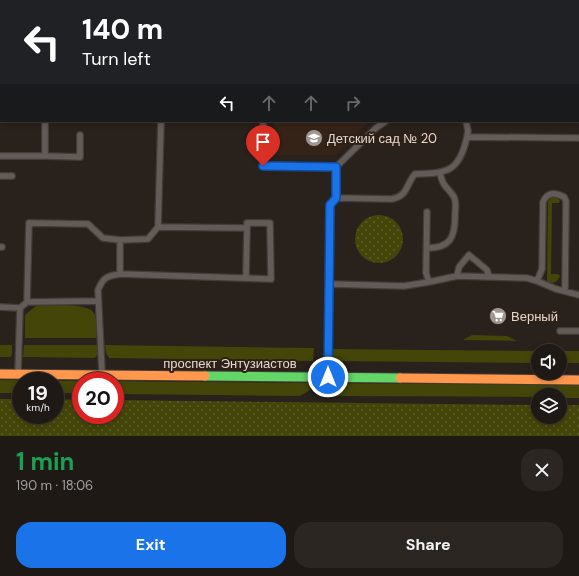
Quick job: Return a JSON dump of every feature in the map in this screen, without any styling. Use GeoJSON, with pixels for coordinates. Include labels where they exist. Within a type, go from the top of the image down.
{"type":"FeatureCollection","features":[{"type":"Feature","properties":{"kind":"street","name":"проспект Энтузиастов"},"geometry":{"type":"LineString","coordinates":[[0,374],[12,374]]}},
{"type":"Feature","properties":{"kind":"street","name":"проспект Энтузиастов"},"geometry":{"type":"LineString","coordinates":[[124,375],[579,380]]}},
{"type":"Feature","properties":{"kind":"lane"},"geometry":{"type":"LineString","coordinates":[[45,122],[45,156]]}},
{"type":"Feature","properties":{"kind":"lane"},"geometry":{"type":"LineString","coordinates":[[27,302],[29,223],[88,224],[103,238],[120,240],[148,239],[158,228],[161,122]]}},
{"type":"Feature","properties":{"kind":"lane"},"geometry":{"type":"LineString","coordinates":[[263,122],[263,166],[336,167],[376,128],[385,122]]}},
{"type":"Feature","properties":{"kind":"lane"},"geometry":{"type":"LineString","coordinates":[[336,198],[400,198],[405,193],[411,179],[415,174],[440,173],[451,169],[460,160],[464,150],[468,131],[466,122]]}},
{"type":"Feature","properties":{"kind":"lane"},"geometry":{"type":"LineString","coordinates":[[0,156],[80,157],[80,136]]}},
{"type":"Feature","properties":{"kind":"lane"},"geometry":{"type":"LineString","coordinates":[[467,137],[579,138]]}},
{"type":"Feature","properties":{"kind":"lane"},"geometry":{"type":"LineString","coordinates":[[328,377],[330,205],[336,198],[336,167]]}},
{"type":"Feature","properties":{"kind":"lane"},"geometry":{"type":"LineString","coordinates":[[426,248],[436,248],[444,245],[451,239],[455,230],[454,197],[442,181],[440,173]]}},
{"type":"Feature","properties":{"kind":"lane"},"geometry":{"type":"LineString","coordinates":[[0,176],[12,176]]}},
{"type":"Feature","properties":{"kind":"lane"},"geometry":{"type":"LineString","coordinates":[[537,281],[542,269],[543,202],[545,197],[555,193],[564,197],[566,201],[565,291]]}},
{"type":"Feature","properties":{"kind":"lane"},"geometry":{"type":"LineString","coordinates":[[427,212],[426,273],[429,282]]}},
{"type":"Feature","properties":{"kind":"lane"},"geometry":{"type":"LineString","coordinates":[[102,372],[98,301],[98,290],[101,281],[109,276],[120,274],[271,279],[270,223],[247,223],[246,278]]}},
{"type":"Feature","properties":{"kind":"lane"},"geometry":{"type":"LineString","coordinates":[[158,228],[247,228]]}},
{"type":"Feature","properties":{"kind":"lane"},"geometry":{"type":"LineString","coordinates":[[120,240],[120,274]]}},
{"type":"Feature","properties":{"kind":"lane"},"geometry":{"type":"LineString","coordinates":[[457,276],[459,267],[469,255],[487,270],[490,277]]}},
{"type":"Feature","properties":{"kind":"lane"},"geometry":{"type":"LineString","coordinates":[[329,284],[404,286],[457,276],[527,278],[556,289],[579,295]]}},
{"type":"Feature","properties":{"kind":"lane"},"geometry":{"type":"LineString","coordinates":[[0,307],[20,308],[27,302],[98,301]]}},
{"type":"Feature","properties":{"kind":"lane"},"geometry":{"type":"LineString","coordinates":[[18,372],[20,308]]}},
{"type":"Feature","properties":{"kind":"lane"},"geometry":{"type":"LineString","coordinates":[[560,331],[579,331]]}},
{"type":"Feature","properties":{"kind":"shaded area","name":"Детский сад № 20"},"geometry":{"type":"Polygon","coordinates":[[[275,122],[368,122],[336,155],[275,155],[275,122]]]}},
{"type":"Feature","properties":{"kind":"shaded area"},"geometry":{"type":"Polygon","coordinates":[[[551,197],[558,198],[560,201],[559,203],[552,203],[551,274],[558,274],[560,276],[557,281],[551,284],[547,280],[548,202],[551,197]]]}},
{"type":"Feature","properties":{"kind":"shaded area"},"geometry":{"type":"Polygon","coordinates":[[[374,215],[384,215],[396,222],[403,234],[403,244],[396,256],[384,263],[374,263],[366,259],[359,252],[355,244],[355,234],[359,226],[366,219],[374,215]]]}},
{"type":"Feature","properties":{"kind":"shaded area"},"geometry":{"type":"Polygon","coordinates":[[[67,305],[84,307],[90,310],[94,313],[96,318],[96,338],[25,338],[25,315],[36,306],[67,305]]]}},
{"type":"Feature","properties":{"kind":"shaded area"},"geometry":{"type":"Polygon","coordinates":[[[472,335],[507,336],[517,341],[463,340],[472,335]]]}},
{"type":"Feature","properties":{"kind":"shaded area"},"geometry":{"type":"Polygon","coordinates":[[[0,345],[12,345],[11,357],[0,357],[0,345]]]}},
{"type":"Feature","properties":{"kind":"shaded area"},"geometry":{"type":"Polygon","coordinates":[[[24,345],[97,345],[98,353],[95,358],[23,357],[24,345]]]}},
{"type":"Feature","properties":{"kind":"shaded area"},"geometry":{"type":"Polygon","coordinates":[[[105,345],[314,348],[313,361],[109,358],[106,353],[105,345]]]}},
{"type":"Feature","properties":{"kind":"shaded area"},"geometry":{"type":"Polygon","coordinates":[[[332,349],[531,351],[531,363],[333,361],[332,349]]]}},
{"type":"Feature","properties":{"kind":"shaded area"},"geometry":{"type":"Polygon","coordinates":[[[567,351],[579,351],[579,363],[567,363],[567,351]]]}},
{"type":"Feature","properties":{"kind":"shaded area"},"geometry":{"type":"Polygon","coordinates":[[[0,380],[12,380],[12,393],[0,393],[0,380]]]}},
{"type":"Feature","properties":{"kind":"shaded area"},"geometry":{"type":"Polygon","coordinates":[[[64,381],[72,381],[72,393],[64,393],[64,381]]]}},
{"type":"Feature","properties":{"kind":"shaded area"},"geometry":{"type":"Polygon","coordinates":[[[124,381],[312,383],[306,393],[299,396],[124,394],[124,381]]]}},
{"type":"Feature","properties":{"kind":"shaded area"},"geometry":{"type":"Polygon","coordinates":[[[322,383],[579,385],[579,398],[567,398],[567,388],[531,388],[531,397],[335,396],[324,388],[322,383]]]}},
{"type":"Feature","properties":{"kind":"shaded area"},"geometry":{"type":"Polygon","coordinates":[[[0,399],[12,399],[12,424],[64,424],[64,399],[72,400],[72,424],[124,424],[124,400],[531,405],[531,424],[567,424],[567,405],[579,405],[579,436],[0,436],[0,399]]]}},
{"type":"Feature","properties":{"kind":"traffic: fast"},"geometry":{"type":"LineString","coordinates":[[205,376],[400,378]]}},
{"type":"Feature","properties":{"kind":"traffic: slow"},"geometry":{"type":"LineString","coordinates":[[0,374],[205,376]]}},
{"type":"Feature","properties":{"kind":"traffic: slow"},"geometry":{"type":"LineString","coordinates":[[400,378],[579,380]]}},
{"type":"Feature","properties":{"kind":"place","name":"Детский сад № 20"},"geometry":{"type":"Point","coordinates":[314,138]}},
{"type":"Feature","properties":{"kind":"place","name":"Верный"},"geometry":{"type":"Point","coordinates":[498,316]}},
{"type":"Feature","properties":{"kind":"route"},"geometry":{"type":"LineString","coordinates":[[263,166],[336,167],[336,198],[330,205],[328,377]]}}]}
